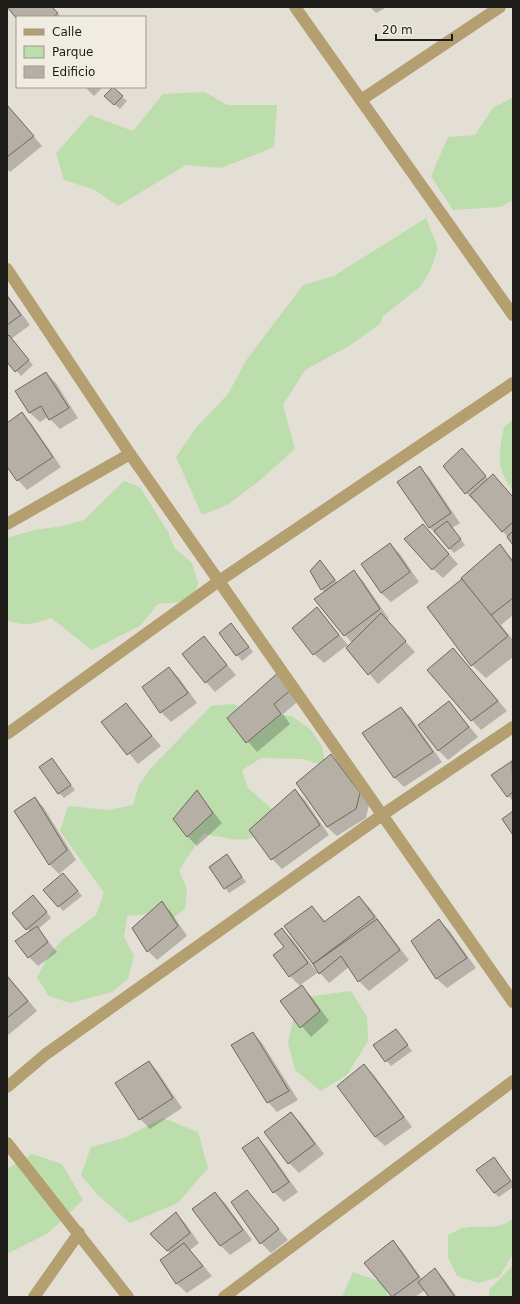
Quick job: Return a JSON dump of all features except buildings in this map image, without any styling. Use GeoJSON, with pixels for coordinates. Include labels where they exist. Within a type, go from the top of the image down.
{"type":"FeatureCollection","features":[{"type":"Feature","properties":{"kind":"street"},"geometry":{"type":"LineString","coordinates":[[295,7],[513,315]]}},
{"type":"Feature","properties":{"kind":"street"},"geometry":{"type":"LineString","coordinates":[[361,100],[500,7]]}},
{"type":"Feature","properties":{"kind":"street"},"geometry":{"type":"LineString","coordinates":[[7,269],[130,454],[513,1002]]}},
{"type":"Feature","properties":{"kind":"street"},"geometry":{"type":"LineString","coordinates":[[7,734],[219,581],[513,383]]}},
{"type":"Feature","properties":{"kind":"street"},"geometry":{"type":"LineString","coordinates":[[7,524],[130,454]]}},
{"type":"Feature","properties":{"kind":"street"},"geometry":{"type":"LineString","coordinates":[[7,1087],[46,1054],[382,815],[513,727]]}},
{"type":"Feature","properties":{"kind":"street"},"geometry":{"type":"LineString","coordinates":[[224,1297],[513,1081]]}},
{"type":"Feature","properties":{"kind":"street"},"geometry":{"type":"LineString","coordinates":[[7,1144],[79,1233],[128,1297]]}},
{"type":"Feature","properties":{"kind":"street"},"geometry":{"type":"LineString","coordinates":[[34,1297],[79,1233]]}},
{"type":"Feature","properties":{"kind":"green space"},"geometry":{"type":"Polygon","coordinates":[[[205,92],[227,105],[277,105],[274,147],[221,168],[186,165],[118,206],[95,190],[64,180],[56,153],[90,115],[133,131],[163,94],[205,92]]]}},
{"type":"Feature","properties":{"kind":"green space"},"geometry":{"type":"Polygon","coordinates":[[[513,97],[513,200],[501,207],[453,210],[431,176],[448,137],[475,135],[493,108],[513,97]]]}},
{"type":"Feature","properties":{"kind":"green space"},"geometry":{"type":"Polygon","coordinates":[[[426,218],[438,248],[431,269],[421,286],[383,316],[380,324],[349,346],[305,370],[283,405],[295,449],[258,482],[227,505],[202,515],[176,457],[196,428],[228,394],[247,359],[303,285],[334,276],[426,218]]]}},
{"type":"Feature","properties":{"kind":"green space"},"geometry":{"type":"Polygon","coordinates":[[[513,420],[513,491],[503,475],[500,453],[504,427],[513,420]]]}},
{"type":"Feature","properties":{"kind":"green space"},"geometry":{"type":"Polygon","coordinates":[[[124,481],[140,487],[168,532],[175,549],[192,563],[198,583],[192,601],[158,604],[140,626],[92,650],[51,618],[29,624],[7,620],[7,538],[34,530],[63,526],[84,520],[124,481]]]}},
{"type":"Feature","properties":{"kind":"green space"},"geometry":{"type":"Polygon","coordinates":[[[233,704],[252,712],[292,716],[310,729],[322,746],[326,766],[303,759],[261,758],[242,770],[248,788],[280,816],[261,833],[245,839],[203,834],[179,870],[187,889],[185,909],[169,921],[148,914],[127,916],[124,937],[134,956],[128,979],[112,992],[70,1003],[49,996],[37,978],[47,958],[61,941],[96,915],[104,893],[60,831],[68,806],[109,810],[133,805],[139,785],[151,768],[211,706],[233,704]]]}},
{"type":"Feature","properties":{"kind":"green space"},"geometry":{"type":"Polygon","coordinates":[[[351,991],[367,1017],[368,1041],[347,1075],[321,1091],[295,1070],[288,1043],[293,1019],[313,996],[351,991]]]}},
{"type":"Feature","properties":{"kind":"green space"},"geometry":{"type":"Polygon","coordinates":[[[163,1118],[198,1132],[208,1168],[178,1203],[130,1223],[97,1194],[81,1175],[91,1147],[124,1138],[163,1118]]]}},
{"type":"Feature","properties":{"kind":"green space"},"geometry":{"type":"Polygon","coordinates":[[[32,1154],[62,1164],[83,1200],[47,1234],[7,1254],[7,1169],[32,1154]]]}},
{"type":"Feature","properties":{"kind":"green space"},"geometry":{"type":"Polygon","coordinates":[[[513,1219],[513,1254],[499,1277],[478,1283],[457,1276],[448,1257],[448,1235],[463,1228],[494,1227],[507,1223],[513,1219]]]}},
{"type":"Feature","properties":{"kind":"green space"},"geometry":{"type":"Polygon","coordinates":[[[513,1265],[513,1297],[489,1297],[489,1290],[513,1265]]]}},
{"type":"Feature","properties":{"kind":"green space"},"geometry":{"type":"Polygon","coordinates":[[[353,1272],[385,1283],[388,1297],[342,1297],[353,1272]]]}}]}
